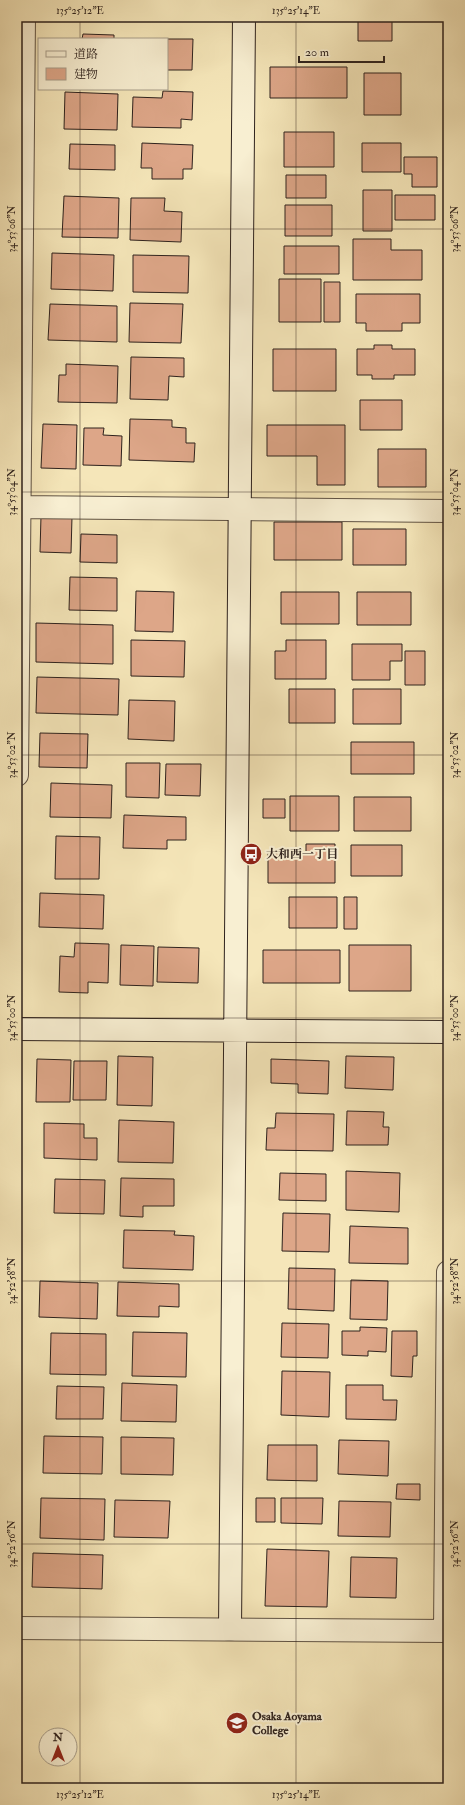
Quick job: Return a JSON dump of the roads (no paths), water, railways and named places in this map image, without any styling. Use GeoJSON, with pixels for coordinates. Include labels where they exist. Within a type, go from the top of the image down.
{"type":"FeatureCollection","features":[{"type":"Feature","properties":{"kind":"street"},"geometry":{"type":"LineString","coordinates":[[17,775],[18,507],[24,17]]}},
{"type":"Feature","properties":{"kind":"street"},"geometry":{"type":"LineString","coordinates":[[230,1629],[244,17]]}},
{"type":"Feature","properties":{"kind":"street"},"geometry":{"type":"LineString","coordinates":[[18,507],[448,511]]}},
{"type":"Feature","properties":{"kind":"street"},"geometry":{"type":"LineString","coordinates":[[17,1029],[448,1032]]}},
{"type":"Feature","properties":{"kind":"street"},"geometry":{"type":"LineString","coordinates":[[17,1628],[447,1630],[448,1272]]}},
{"type":"Feature","properties":{"kind":"place","name":"大和西一丁目"},"geometry":{"type":"Point","coordinates":[251,854]}},
{"type":"Feature","properties":{"kind":"place","name":"Osaka Aoyama College"},"geometry":{"type":"Point","coordinates":[237,1723]}}]}
